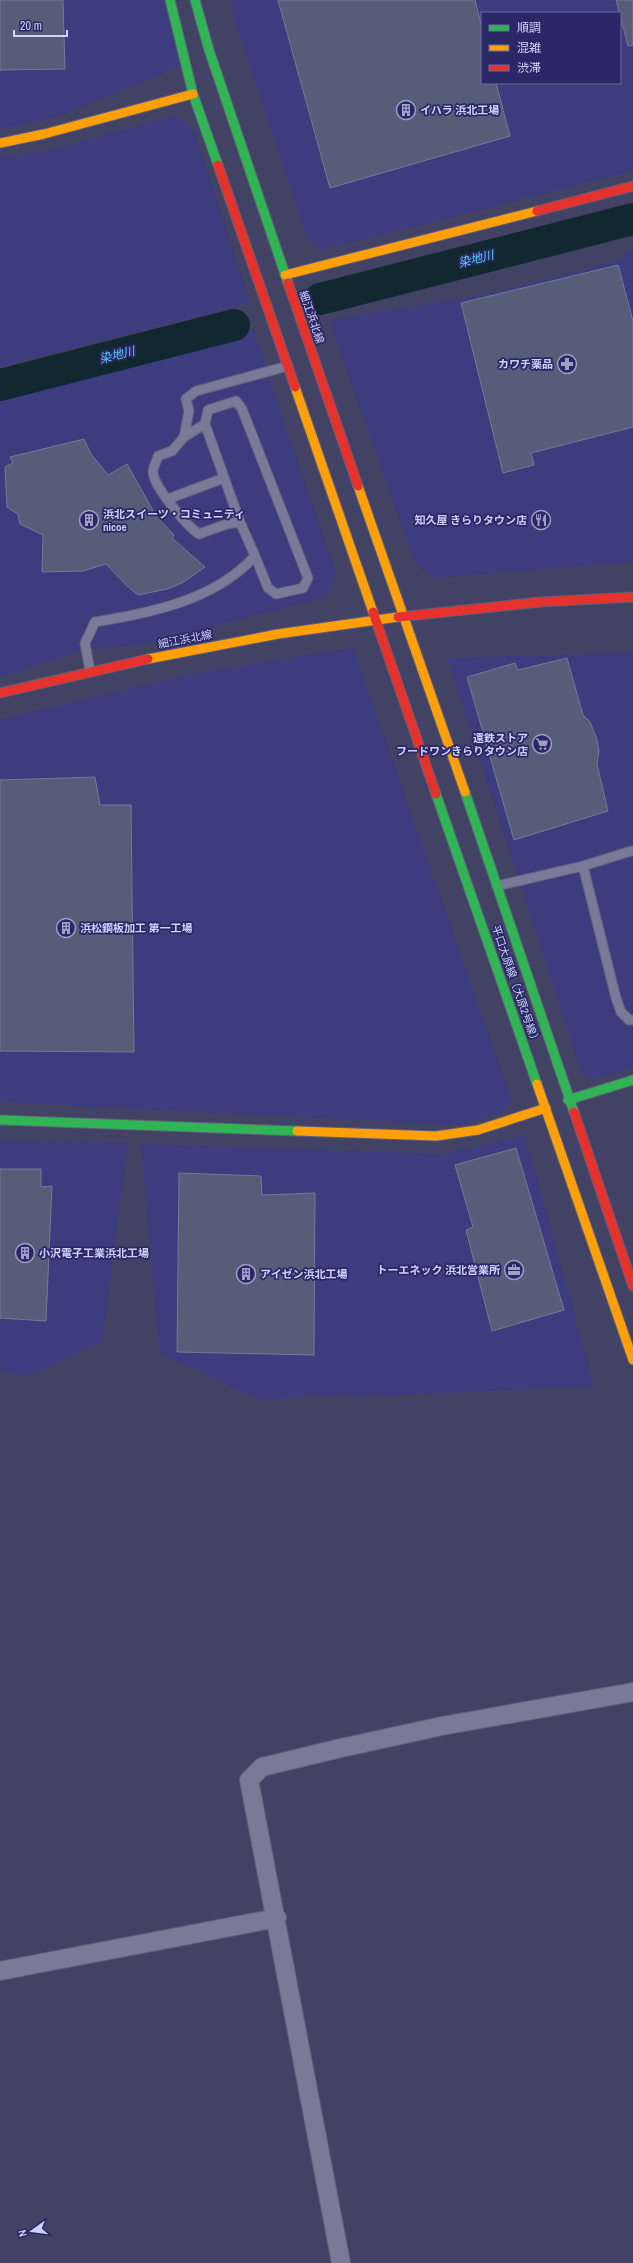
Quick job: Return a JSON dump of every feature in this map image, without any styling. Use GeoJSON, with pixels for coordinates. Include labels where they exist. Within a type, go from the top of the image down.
{"type":"FeatureCollection","features":[{"type":"Feature","properties":{"kind":"street"},"geometry":{"type":"LineString","coordinates":[[170,0],[193,94],[377,619]]}},
{"type":"Feature","properties":{"kind":"street","name":"細江浜北線"},"geometry":{"type":"LineString","coordinates":[[0,693],[90,671],[286,632],[403,616],[208,50],[196,0]]}},
{"type":"Feature","properties":{"kind":"street"},"geometry":{"type":"LineString","coordinates":[[0,143],[44,134],[193,94]]}},
{"type":"Feature","properties":{"kind":"street"},"geometry":{"type":"LineString","coordinates":[[285,275],[633,186]]}},
{"type":"Feature","properties":{"kind":"street"},"geometry":{"type":"LineString","coordinates":[[403,616],[507,604],[633,597]]}},
{"type":"Feature","properties":{"kind":"street","name":"平口大原線（大原2号線）"},"geometry":{"type":"LineString","coordinates":[[403,616],[497,886],[568,1100],[633,1286]]}},
{"type":"Feature","properties":{"kind":"street","name":"平口大原線（大原2号線）"},"geometry":{"type":"LineString","coordinates":[[377,619],[633,1360]]}},
{"type":"Feature","properties":{"kind":"street"},"geometry":{"type":"LineString","coordinates":[[568,1100],[633,1080]]}},
{"type":"Feature","properties":{"kind":"street"},"geometry":{"type":"LineString","coordinates":[[0,1120],[436,1136],[478,1130],[546,1108]]}},
{"type":"Feature","properties":{"kind":"street"},"geometry":{"type":"LineString","coordinates":[[341,2263],[277,1918],[249,1780],[262,1767],[442,1726],[633,1692]]}},
{"type":"Feature","properties":{"kind":"street"},"geometry":{"type":"LineString","coordinates":[[0,1971],[277,1918]]}},
{"type":"Feature","properties":{"kind":"lane"},"geometry":{"type":"LineString","coordinates":[[184,437],[189,412],[186,399],[196,391],[289,366]]}},
{"type":"Feature","properties":{"kind":"lane"},"geometry":{"type":"LineString","coordinates":[[236,401],[242,409],[308,578],[303,588],[276,594],[268,588],[240,522],[224,478],[205,424],[208,410],[236,401]]}},
{"type":"Feature","properties":{"kind":"lane"},"geometry":{"type":"LineString","coordinates":[[205,424],[184,437],[172,451],[158,456],[153,471],[154,479],[179,516],[199,534],[227,524],[240,522]]}},
{"type":"Feature","properties":{"kind":"lane"},"geometry":{"type":"LineString","coordinates":[[168,499],[224,478]]}},
{"type":"Feature","properties":{"kind":"lane"},"geometry":{"type":"LineString","coordinates":[[90,671],[85,643],[95,622],[174,605],[210,591],[232,578],[255,556]]}},
{"type":"Feature","properties":{"kind":"lane"},"geometry":{"type":"LineString","coordinates":[[497,886],[583,866],[631,851]]}},
{"type":"Feature","properties":{"kind":"lane"},"geometry":{"type":"LineString","coordinates":[[583,866],[616,998],[621,1012],[629,1020],[633,1020]]}},
{"type":"Feature","properties":{"kind":"shaded area"},"geometry":{"type":"Polygon","coordinates":[[[0,0],[166,0],[185,64],[55,118],[0,129],[0,0]]]}},
{"type":"Feature","properties":{"kind":"shaded area"},"geometry":{"type":"Polygon","coordinates":[[[231,0],[633,0],[633,171],[321,250],[307,237],[235,22],[231,0]]]}},
{"type":"Feature","properties":{"kind":"shaded area"},"geometry":{"type":"Polygon","coordinates":[[[177,115],[194,132],[250,303],[0,367],[0,157],[43,152],[177,115]]]}},
{"type":"Feature","properties":{"kind":"shaded area"},"geometry":{"type":"Polygon","coordinates":[[[633,251],[633,562],[433,578],[415,563],[329,320],[488,294],[625,259],[624,253],[633,251]]]}},
{"type":"Feature","properties":{"kind":"shaded area"},"geometry":{"type":"Polygon","coordinates":[[[253,330],[337,577],[324,598],[142,644],[81,651],[0,677],[0,399],[253,330]]]}},
{"type":"Feature","properties":{"kind":"shaded area"},"geometry":{"type":"Polygon","coordinates":[[[353,648],[512,1101],[503,1112],[460,1125],[0,1102],[0,720],[190,674],[353,648]]]}},
{"type":"Feature","properties":{"kind":"shaded area"},"geometry":{"type":"Polygon","coordinates":[[[633,653],[633,1067],[593,1079],[582,1074],[447,658],[633,653]]]}},
{"type":"Feature","properties":{"kind":"shaded area"},"geometry":{"type":"Polygon","coordinates":[[[525,1135],[594,1386],[359,1397],[323,1395],[263,1401],[160,1353],[141,1144],[444,1154],[525,1135]]]}},
{"type":"Feature","properties":{"kind":"shaded area"},"geometry":{"type":"Polygon","coordinates":[[[0,1141],[128,1143],[102,1341],[31,1376],[0,1371],[0,1141]]]}},
{"type":"Feature","properties":{"kind":"building"},"geometry":{"type":"Polygon","coordinates":[[[0,0],[63,0],[65,69],[0,70],[0,0]]]}},
{"type":"Feature","properties":{"kind":"building","name":"イハラ 浜北工場"},"geometry":{"type":"Polygon","coordinates":[[[278,0],[475,0],[481,24],[481,84],[496,84],[510,136],[330,188],[278,0]]]}},
{"type":"Feature","properties":{"kind":"building"},"geometry":{"type":"Polygon","coordinates":[[[616,0],[633,0],[633,45],[628,46],[621,19],[621,12],[619,12],[616,0]]]}},
{"type":"Feature","properties":{"kind":"building"},"geometry":{"type":"Polygon","coordinates":[[[618,265],[633,321],[633,427],[531,453],[534,465],[503,473],[461,303],[618,265]]]}},
{"type":"Feature","properties":{"kind":"building","name":"浜北スイーツ・コミュニティ nicoe"},"geometry":{"type":"Polygon","coordinates":[[[84,439],[91,454],[108,475],[127,464],[156,516],[174,535],[172,538],[205,567],[182,583],[167,589],[138,595],[106,564],[83,571],[42,572],[43,535],[20,524],[18,514],[7,507],[5,467],[13,463],[10,457],[84,439]]]}},
{"type":"Feature","properties":{"kind":"building","name":"遠鉄ストア フードワンきらりタウン店"},"geometry":{"type":"Polygon","coordinates":[[[567,658],[583,715],[590,722],[596,737],[599,750],[597,764],[608,811],[514,840],[467,677],[515,663],[518,670],[567,658]]]}},
{"type":"Feature","properties":{"kind":"building","name":"浜松鋼板加工 第一工場"},"geometry":{"type":"Polygon","coordinates":[[[95,777],[100,805],[131,805],[134,1052],[0,1051],[0,780],[95,777]]]}},
{"type":"Feature","properties":{"kind":"building","name":"トーエネック 浜北営業所"},"geometry":{"type":"Polygon","coordinates":[[[516,1148],[564,1310],[492,1331],[466,1230],[473,1227],[455,1165],[516,1148]]]}},
{"type":"Feature","properties":{"kind":"building","name":"小沢電子工業浜北工場"},"geometry":{"type":"Polygon","coordinates":[[[0,1169],[41,1169],[41,1187],[52,1186],[46,1321],[0,1318],[0,1169]]]}},
{"type":"Feature","properties":{"kind":"building","name":"アイゼン浜北工場"},"geometry":{"type":"Polygon","coordinates":[[[179,1173],[261,1176],[262,1195],[315,1193],[314,1355],[177,1352],[179,1173]]]}},
{"type":"Feature","properties":{"kind":"waterway","name":"染地川"},"geometry":{"type":"LineString","coordinates":[[320,299],[633,219]]}},
{"type":"Feature","properties":{"kind":"waterway","name":"染地川"},"geometry":{"type":"LineString","coordinates":[[0,385],[234,325]]}},
{"type":"Feature","properties":{"kind":"traffic: fast"},"geometry":{"type":"LineString","coordinates":[[170,0],[193,94],[218,165]]}},
{"type":"Feature","properties":{"kind":"traffic: fast"},"geometry":{"type":"LineString","coordinates":[[195,0],[209,50],[288,283]]}},
{"type":"Feature","properties":{"kind":"traffic: fast"},"geometry":{"type":"LineString","coordinates":[[465,792],[574,1112]]}},
{"type":"Feature","properties":{"kind":"traffic: fast"},"geometry":{"type":"LineString","coordinates":[[436,794],[537,1084]]}},
{"type":"Feature","properties":{"kind":"traffic: fast"},"geometry":{"type":"LineString","coordinates":[[568,1100],[633,1080]]}},
{"type":"Feature","properties":{"kind":"traffic: fast"},"geometry":{"type":"LineString","coordinates":[[0,1120],[297,1131]]}},
{"type":"Feature","properties":{"kind":"traffic: slow"},"geometry":{"type":"LineString","coordinates":[[0,143],[44,134],[193,94]]}},
{"type":"Feature","properties":{"kind":"traffic: slow"},"geometry":{"type":"LineString","coordinates":[[285,275],[537,211]]}},
{"type":"Feature","properties":{"kind":"traffic: slow"},"geometry":{"type":"LineString","coordinates":[[295,387],[373,612]]}},
{"type":"Feature","properties":{"kind":"traffic: slow"},"geometry":{"type":"LineString","coordinates":[[358,486],[465,792]]}},
{"type":"Feature","properties":{"kind":"traffic: slow"},"geometry":{"type":"LineString","coordinates":[[148,659],[278,634],[398,617]]}},
{"type":"Feature","properties":{"kind":"traffic: slow"},"geometry":{"type":"LineString","coordinates":[[537,1084],[633,1360]]}},
{"type":"Feature","properties":{"kind":"traffic: slow"},"geometry":{"type":"LineString","coordinates":[[297,1131],[436,1136],[478,1130],[546,1108]]}},
{"type":"Feature","properties":{"kind":"traffic: jam"},"geometry":{"type":"LineString","coordinates":[[218,165],[295,387]]}},
{"type":"Feature","properties":{"kind":"traffic: jam"},"geometry":{"type":"LineString","coordinates":[[537,211],[633,186]]}},
{"type":"Feature","properties":{"kind":"traffic: jam"},"geometry":{"type":"LineString","coordinates":[[288,283],[358,486]]}},
{"type":"Feature","properties":{"kind":"traffic: jam"},"geometry":{"type":"LineString","coordinates":[[398,617],[540,602],[633,597]]}},
{"type":"Feature","properties":{"kind":"traffic: jam"},"geometry":{"type":"LineString","coordinates":[[373,612],[436,794]]}},
{"type":"Feature","properties":{"kind":"traffic: jam"},"geometry":{"type":"LineString","coordinates":[[0,693],[148,659]]}},
{"type":"Feature","properties":{"kind":"traffic: jam"},"geometry":{"type":"LineString","coordinates":[[574,1112],[633,1286]]}},
{"type":"Feature","properties":{"kind":"place","name":"イハラ 浜北工場"},"geometry":{"type":"Point","coordinates":[406,110]}},
{"type":"Feature","properties":{"kind":"place","name":"カワチ薬品"},"geometry":{"type":"Point","coordinates":[567,364]}},
{"type":"Feature","properties":{"kind":"place","name":"浜北スイーツ・コミュニティ nicoe"},"geometry":{"type":"Point","coordinates":[89,520]}},
{"type":"Feature","properties":{"kind":"place","name":"知久屋 きらりタウン店"},"geometry":{"type":"Point","coordinates":[541,520]}},
{"type":"Feature","properties":{"kind":"place","name":"遠鉄ストア フードワンきらりタウン店"},"geometry":{"type":"Point","coordinates":[542,744]}},
{"type":"Feature","properties":{"kind":"place","name":"浜松鋼板加工 第一工場"},"geometry":{"type":"Point","coordinates":[66,928]}},
{"type":"Feature","properties":{"kind":"place","name":"小沢電子工業浜北工場"},"geometry":{"type":"Point","coordinates":[25,1253]}},
{"type":"Feature","properties":{"kind":"place","name":"トーエネック 浜北営業所"},"geometry":{"type":"Point","coordinates":[514,1270]}},
{"type":"Feature","properties":{"kind":"place","name":"アイゼン浜北工場"},"geometry":{"type":"Point","coordinates":[246,1274]}}]}
